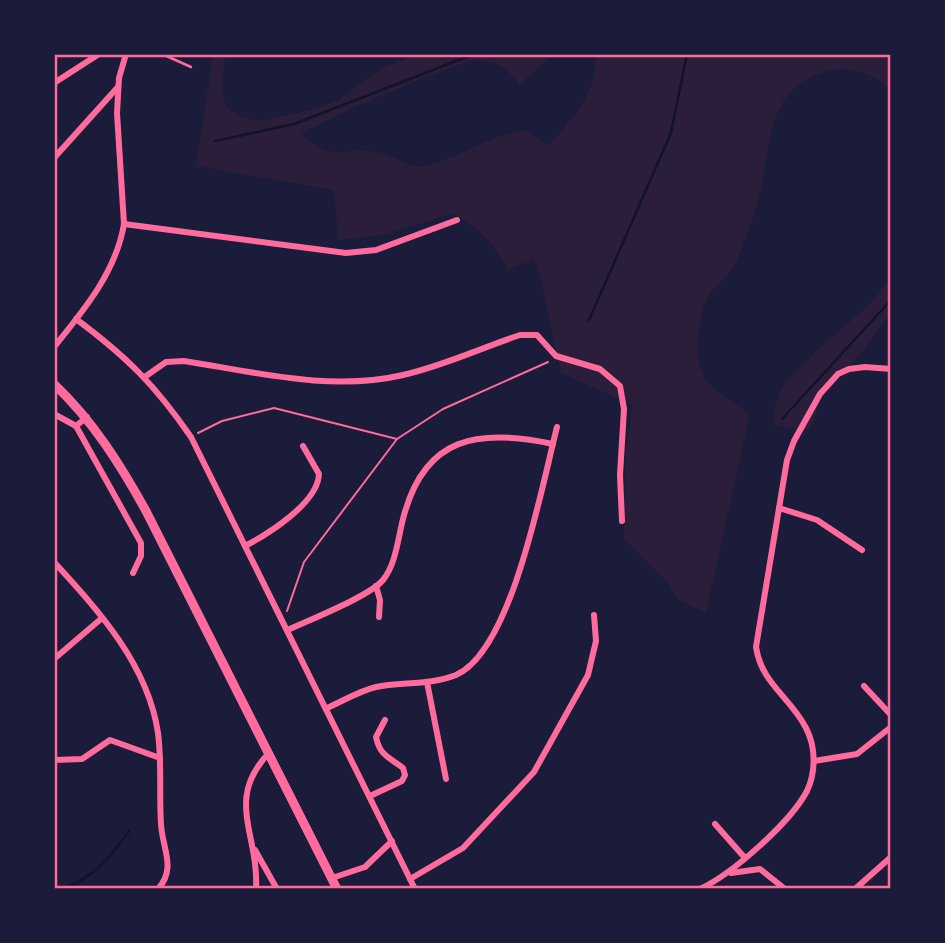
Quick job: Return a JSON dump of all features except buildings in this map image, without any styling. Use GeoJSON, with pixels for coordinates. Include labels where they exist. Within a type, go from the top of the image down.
{"type":"FeatureCollection","features":[{"type":"Feature","properties":{"kind":"main road"},"geometry":{"type":"LineString","coordinates":[[54,383],[87,417],[119,464],[146,511],[337,889]]}},
{"type":"Feature","properties":{"kind":"street"},"geometry":{"type":"LineString","coordinates":[[54,83],[99,54]]}},
{"type":"Feature","properties":{"kind":"street"},"geometry":{"type":"LineString","coordinates":[[54,347],[106,277],[120,243],[124,224],[117,113],[118,87],[126,54]]}},
{"type":"Feature","properties":{"kind":"street"},"geometry":{"type":"LineString","coordinates":[[54,158],[118,87]]}},
{"type":"Feature","properties":{"kind":"street"},"geometry":{"type":"LineString","coordinates":[[124,224],[346,253],[385,247],[457,220]]}},
{"type":"Feature","properties":{"kind":"street"},"geometry":{"type":"LineString","coordinates":[[76,319],[118,350],[146,376],[191,437],[415,889]]}},
{"type":"Feature","properties":{"kind":"street"},"geometry":{"type":"LineString","coordinates":[[146,376],[166,362],[184,361],[313,380],[372,380],[419,371],[526,334],[541,338],[561,359],[600,369],[620,386],[624,409],[620,475],[622,521]]}},
{"type":"Feature","properties":{"kind":"street"},"geometry":{"type":"LineString","coordinates":[[700,889],[729,873],[745,858],[799,803],[809,785],[814,761],[806,728],[763,673],[757,655],[757,628],[787,460],[820,394],[838,374],[865,367],[891,369]]}},
{"type":"Feature","properties":{"kind":"street"},"geometry":{"type":"LineString","coordinates":[[54,414],[76,426],[141,544],[141,556],[133,573]]}},
{"type":"Feature","properties":{"kind":"street"},"geometry":{"type":"LineString","coordinates":[[76,426],[87,417]]}},
{"type":"Feature","properties":{"kind":"street"},"geometry":{"type":"LineString","coordinates":[[327,708],[367,690],[446,678],[477,661],[489,641],[522,564],[557,427]]}},
{"type":"Feature","properties":{"kind":"street"},"geometry":{"type":"LineString","coordinates":[[288,630],[376,586],[385,576],[393,559],[413,485],[434,459],[462,444],[491,436],[516,436],[553,444]]}},
{"type":"Feature","properties":{"kind":"street"},"geometry":{"type":"LineString","coordinates":[[245,546],[282,525],[317,484],[319,474],[303,446]]}},
{"type":"Feature","properties":{"kind":"street"},"geometry":{"type":"LineString","coordinates":[[779,508],[817,520],[862,550]]}},
{"type":"Feature","properties":{"kind":"street"},"geometry":{"type":"LineString","coordinates":[[54,562],[102,618],[128,656],[147,695],[158,732],[161,822],[169,867],[158,889]]}},
{"type":"Feature","properties":{"kind":"street"},"geometry":{"type":"LineString","coordinates":[[376,586],[379,617]]}},
{"type":"Feature","properties":{"kind":"street"},"geometry":{"type":"LineString","coordinates":[[410,879],[463,848],[534,772],[588,675],[596,641],[594,615]]}},
{"type":"Feature","properties":{"kind":"street"},"geometry":{"type":"LineString","coordinates":[[54,659],[102,618]]}},
{"type":"Feature","properties":{"kind":"street"},"geometry":{"type":"LineString","coordinates":[[427,682],[446,779]]}},
{"type":"Feature","properties":{"kind":"street"},"geometry":{"type":"LineString","coordinates":[[864,686],[891,715]]}},
{"type":"Feature","properties":{"kind":"street"},"geometry":{"type":"LineString","coordinates":[[370,796],[402,781],[405,775],[403,768],[386,758],[380,750],[376,737],[385,720]]}},
{"type":"Feature","properties":{"kind":"street"},"geometry":{"type":"LineString","coordinates":[[814,761],[857,754],[891,727]]}},
{"type":"Feature","properties":{"kind":"street"},"geometry":{"type":"LineString","coordinates":[[54,760],[82,759],[110,740],[160,758]]}},
{"type":"Feature","properties":{"kind":"street"},"geometry":{"type":"LineString","coordinates":[[257,889],[254,848],[246,806],[246,785],[254,769],[268,754]]}},
{"type":"Feature","properties":{"kind":"street"},"geometry":{"type":"LineString","coordinates":[[715,824],[745,858]]}},
{"type":"Feature","properties":{"kind":"street"},"geometry":{"type":"LineString","coordinates":[[332,878],[365,867],[392,841]]}},
{"type":"Feature","properties":{"kind":"street"},"geometry":{"type":"LineString","coordinates":[[254,848],[277,889]]}},
{"type":"Feature","properties":{"kind":"street"},"geometry":{"type":"LineString","coordinates":[[855,889],[891,857]]}},
{"type":"Feature","properties":{"kind":"street"},"geometry":{"type":"LineString","coordinates":[[729,873],[757,868],[785,889]]}},
{"type":"Feature","properties":{"kind":"lane"},"geometry":{"type":"LineString","coordinates":[[162,54],[191,67]]}},
{"type":"Feature","properties":{"kind":"path"},"geometry":{"type":"LineString","coordinates":[[284,621],[304,562],[397,439],[443,409],[539,364],[561,359]]}},
{"type":"Feature","properties":{"kind":"path"},"geometry":{"type":"LineString","coordinates":[[191,437],[222,421],[274,408],[397,439]]}},
{"type":"Feature","properties":{"kind":"shaded area"},"geometry":{"type":"Polygon","coordinates":[[[213,54],[225,54],[222,91],[226,107],[239,116],[259,121],[315,109],[337,101],[382,68],[417,54],[554,54],[519,85],[508,71],[498,65],[480,60],[468,62],[392,91],[302,134],[311,143],[330,151],[371,151],[408,164],[423,166],[526,130],[549,146],[575,115],[588,93],[596,54],[891,54],[891,89],[869,75],[836,69],[806,79],[791,91],[774,124],[758,202],[740,253],[731,271],[709,296],[703,311],[698,347],[702,372],[712,387],[750,414],[706,613],[679,600],[666,580],[624,539],[625,454],[633,405],[561,373],[542,284],[534,260],[508,269],[484,237],[470,224],[451,214],[384,235],[338,240],[334,190],[196,166],[213,54]]]}},
{"type":"Feature","properties":{"kind":"shaded area"},"geometry":{"type":"Polygon","coordinates":[[[891,277],[891,313],[854,362],[823,394],[810,430],[774,426],[775,406],[783,386],[822,346],[872,302],[891,277]]]}},
{"type":"Feature","properties":{"kind":"waterway"},"geometry":{"type":"LineString","coordinates":[[215,141],[294,124],[474,54]]}},
{"type":"Feature","properties":{"kind":"waterway"},"geometry":{"type":"LineString","coordinates":[[589,320],[671,133],[687,54]]}},
{"type":"Feature","properties":{"kind":"waterway"},"geometry":{"type":"LineString","coordinates":[[782,419],[891,300]]}},
{"type":"Feature","properties":{"kind":"waterway"},"geometry":{"type":"LineString","coordinates":[[62,889],[92,873],[116,849],[129,831]]}}]}
